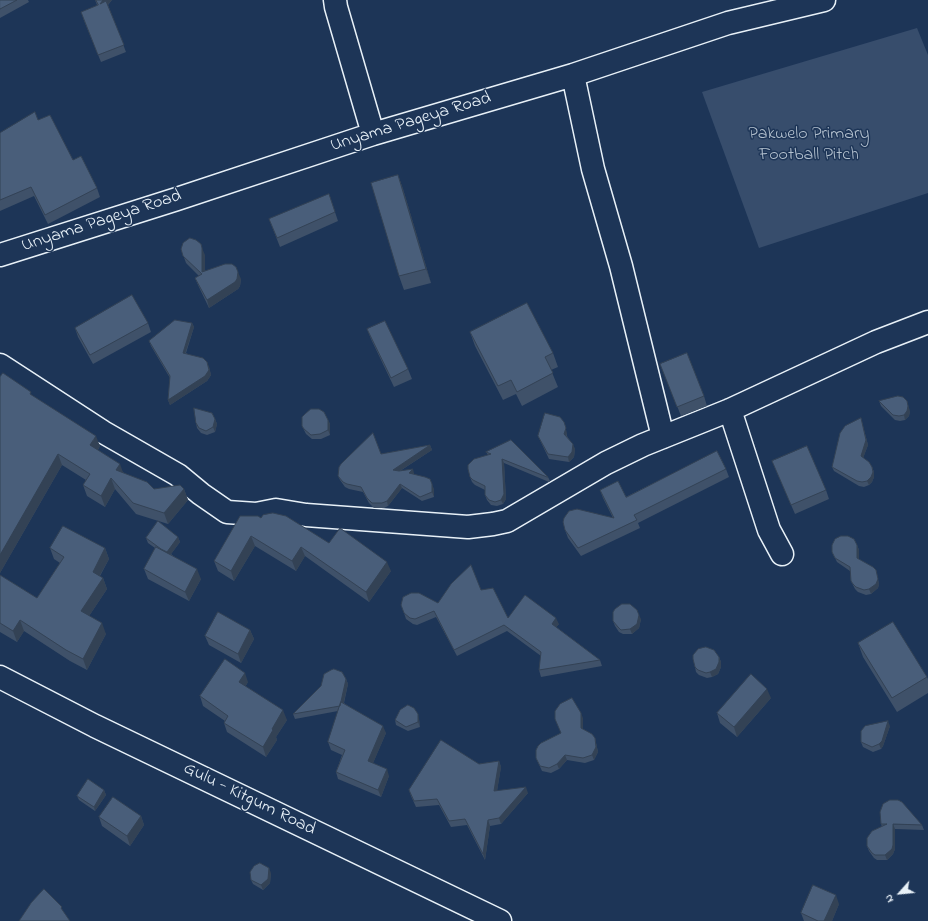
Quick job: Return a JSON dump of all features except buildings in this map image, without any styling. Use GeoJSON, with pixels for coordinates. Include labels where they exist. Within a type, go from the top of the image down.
{"type":"FeatureCollection","features":[{"type":"Feature","properties":{"kind":"street"},"geometry":{"type":"LineString","coordinates":[[335,0],[374,134]]}},
{"type":"Feature","properties":{"kind":"street","name":"Unyama Pageya Road"},"geometry":{"type":"LineString","coordinates":[[0,255],[177,199],[374,134],[573,75],[728,23],[824,0]]}},
{"type":"Feature","properties":{"kind":"street"},"geometry":{"type":"LineString","coordinates":[[573,75],[593,169],[621,266],[663,437]]}},
{"type":"Feature","properties":{"kind":"street"},"geometry":{"type":"LineString","coordinates":[[0,365],[103,432],[178,475],[201,494],[227,512],[256,514],[276,510],[306,515],[468,527],[507,521],[606,463],[663,437],[730,410],[876,342],[928,322]]}},
{"type":"Feature","properties":{"kind":"street"},"geometry":{"type":"LineString","coordinates":[[730,410],[768,530],[782,554]]}},
{"type":"Feature","properties":{"kind":"street","name":"Gulu - Kitgum Road"},"geometry":{"type":"LineString","coordinates":[[0,677],[95,726],[500,921]]}},
{"type":"Feature","properties":{"kind":"green space","name":"Pakwelo Primary Football Pitch"},"geometry":{"type":"Polygon","coordinates":[[[917,28],[928,55],[928,193],[759,248],[702,92],[917,28]]]}}]}
